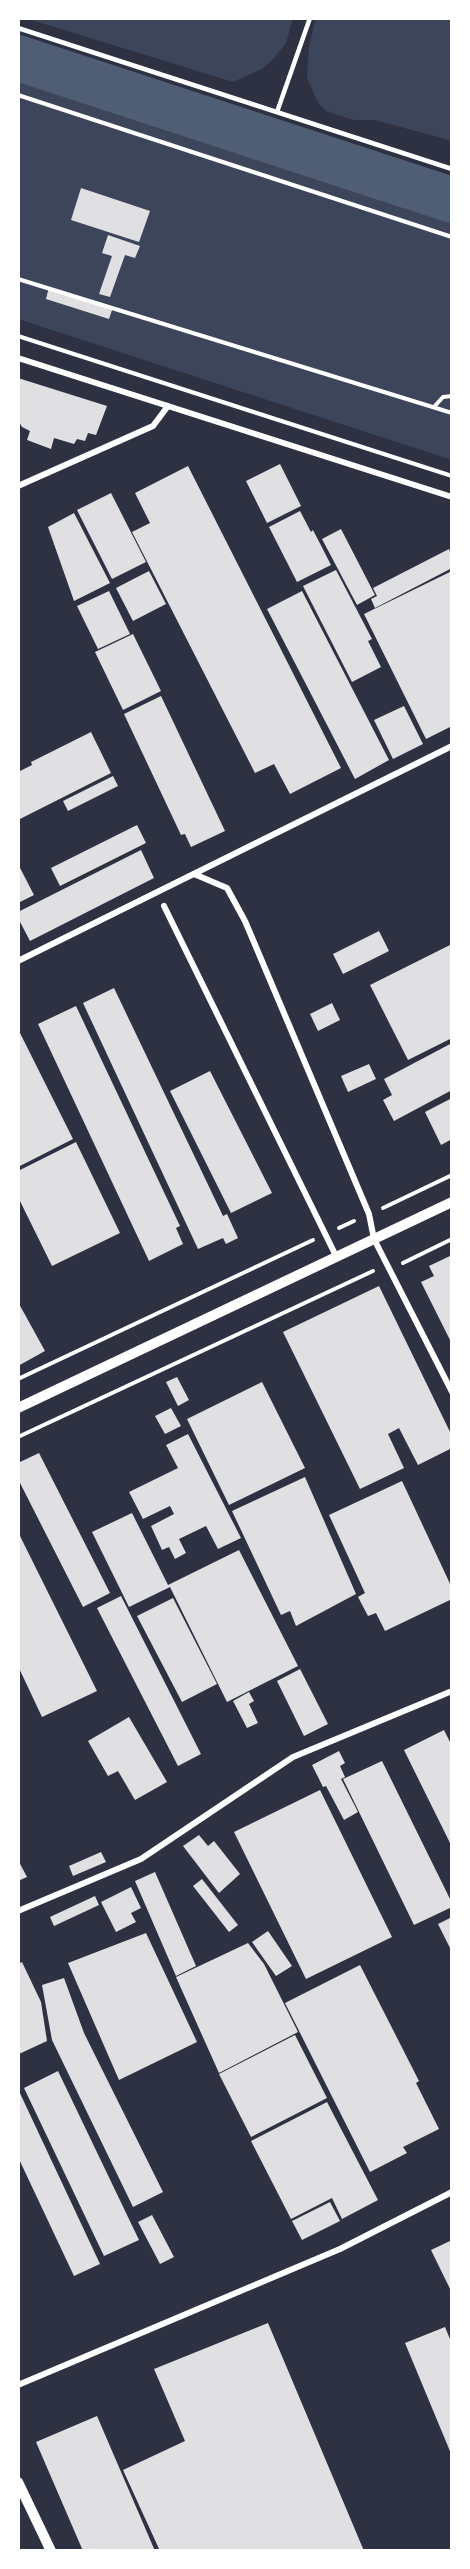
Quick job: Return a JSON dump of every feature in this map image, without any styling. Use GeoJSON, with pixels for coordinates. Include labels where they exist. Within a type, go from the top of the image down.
{"type":"FeatureCollection","features":[{"type":"Feature","properties":{"kind":"street"},"geometry":{"type":"LineString","coordinates":[[18,358],[452,497]]}},
{"type":"Feature","properties":{"kind":"street"},"geometry":{"type":"LineString","coordinates":[[18,486],[153,426],[168,406]]}},
{"type":"Feature","properties":{"kind":"street"},"geometry":{"type":"LineString","coordinates":[[18,961],[452,746]]}},
{"type":"Feature","properties":{"kind":"street"},"geometry":{"type":"LineString","coordinates":[[194,874],[227,888],[245,921],[369,1214],[374,1239],[452,1392]]}},
{"type":"Feature","properties":{"kind":"street"},"geometry":{"type":"LineString","coordinates":[[164,906],[336,1256]]}},
{"type":"Feature","properties":{"kind":"street"},"geometry":{"type":"LineString","coordinates":[[18,1408],[452,1202]]}},
{"type":"Feature","properties":{"kind":"street"},"geometry":{"type":"LineString","coordinates":[[18,1911],[141,1859],[293,1757],[452,1691]]}},
{"type":"Feature","properties":{"kind":"street"},"geometry":{"type":"LineString","coordinates":[[18,2385],[340,2249],[452,2192]]}},
{"type":"Feature","properties":{"kind":"street"},"geometry":{"type":"LineString","coordinates":[[18,2482],[51,2551]]}},
{"type":"Feature","properties":{"kind":"lane"},"geometry":{"type":"LineString","coordinates":[[277,112],[310,18]]}},
{"type":"Feature","properties":{"kind":"lane"},"geometry":{"type":"LineString","coordinates":[[18,28],[452,169]]}},
{"type":"Feature","properties":{"kind":"path"},"geometry":{"type":"LineString","coordinates":[[18,95],[452,237]]}},
{"type":"Feature","properties":{"kind":"path"},"geometry":{"type":"LineString","coordinates":[[18,279],[452,413]]}},
{"type":"Feature","properties":{"kind":"path"},"geometry":{"type":"LineString","coordinates":[[18,336],[452,476]]}},
{"type":"Feature","properties":{"kind":"path"},"geometry":{"type":"LineString","coordinates":[[434,406],[444,397],[452,396]]}},
{"type":"Feature","properties":{"kind":"path"},"geometry":{"type":"LineString","coordinates":[[18,1379],[452,1175]]}},
{"type":"Feature","properties":{"kind":"path"},"geometry":{"type":"LineString","coordinates":[[18,1437],[381,1267],[390,1269],[452,1239]]}},
{"type":"Feature","properties":{"kind":"shaded area"},"geometry":{"type":"Polygon","coordinates":[[[25,18],[293,18],[286,43],[274,58],[262,69],[233,82],[25,18]]]}},
{"type":"Feature","properties":{"kind":"shaded area"},"geometry":{"type":"Polygon","coordinates":[[[316,18],[452,18],[452,141],[375,120],[353,120],[326,111],[318,103],[307,78],[309,46],[316,18]]]}},
{"type":"Feature","properties":{"kind":"shaded area"},"geometry":{"type":"Polygon","coordinates":[[[18,64],[452,197],[452,460],[18,319],[18,64]]]}},
{"type":"Feature","properties":{"kind":"building"},"geometry":{"type":"Polygon","coordinates":[[[81,188],[150,211],[139,242],[71,220],[81,188]]]}},
{"type":"Feature","properties":{"kind":"building"},"geometry":{"type":"Polygon","coordinates":[[[108,235],[140,246],[135,258],[125,255],[110,297],[99,294],[112,256],[102,253],[108,235]]]}},
{"type":"Feature","properties":{"kind":"building"},"geometry":{"type":"Polygon","coordinates":[[[49,287],[113,307],[109,319],[46,299],[49,287]]]}},
{"type":"Feature","properties":{"kind":"building"},"geometry":{"type":"Polygon","coordinates":[[[18,378],[107,406],[96,435],[88,433],[85,441],[77,439],[74,444],[54,438],[51,449],[27,440],[30,431],[22,427],[18,420],[18,378]]]}},
{"type":"Feature","properties":{"kind":"building"},"geometry":{"type":"Polygon","coordinates":[[[280,464],[301,506],[267,523],[246,481],[280,464]]]}},
{"type":"Feature","properties":{"kind":"building"},"geometry":{"type":"Polygon","coordinates":[[[188,466],[341,768],[290,794],[274,764],[255,773],[132,532],[150,523],[135,493],[188,466]]]}},
{"type":"Feature","properties":{"kind":"building"},"geometry":{"type":"Polygon","coordinates":[[[111,493],[146,562],[112,579],[77,510],[111,493]]]}},
{"type":"Feature","properties":{"kind":"building"},"geometry":{"type":"Polygon","coordinates":[[[300,511],[311,532],[313,530],[331,565],[297,582],[269,527],[300,511]]]}},
{"type":"Feature","properties":{"kind":"building"},"geometry":{"type":"Polygon","coordinates":[[[74,513],[110,583],[74,601],[48,527],[74,513]]]}},
{"type":"Feature","properties":{"kind":"building"},"geometry":{"type":"Polygon","coordinates":[[[341,529],[375,595],[357,605],[322,539],[341,529]]]}},
{"type":"Feature","properties":{"kind":"building"},"geometry":{"type":"Polygon","coordinates":[[[449,549],[452,556],[452,568],[375,608],[371,599],[377,596],[373,588],[449,549]]]}},
{"type":"Feature","properties":{"kind":"building"},"geometry":{"type":"Polygon","coordinates":[[[336,570],[372,639],[368,641],[381,667],[352,682],[303,586],[336,570]]]}},
{"type":"Feature","properties":{"kind":"building"},"geometry":{"type":"Polygon","coordinates":[[[149,571],[166,604],[133,621],[116,588],[149,571]]]}},
{"type":"Feature","properties":{"kind":"building"},"geometry":{"type":"Polygon","coordinates":[[[452,571],[452,726],[426,739],[364,614],[452,571]]]}},
{"type":"Feature","properties":{"kind":"building"},"geometry":{"type":"Polygon","coordinates":[[[109,591],[130,634],[98,649],[77,606],[109,591]]]}},
{"type":"Feature","properties":{"kind":"building"},"geometry":{"type":"Polygon","coordinates":[[[302,591],[389,760],[355,779],[267,609],[302,591]]]}},
{"type":"Feature","properties":{"kind":"building"},"geometry":{"type":"Polygon","coordinates":[[[133,634],[161,691],[123,710],[95,652],[133,634]]]}},
{"type":"Feature","properties":{"kind":"building"},"geometry":{"type":"Polygon","coordinates":[[[161,696],[225,831],[191,847],[185,834],[181,835],[124,714],[161,696]]]}},
{"type":"Feature","properties":{"kind":"building"},"geometry":{"type":"Polygon","coordinates":[[[404,706],[423,744],[393,759],[374,720],[404,706]]]}},
{"type":"Feature","properties":{"kind":"building"},"geometry":{"type":"Polygon","coordinates":[[[91,732],[111,773],[18,820],[18,772],[32,765],[31,762],[91,732]]]}},
{"type":"Feature","properties":{"kind":"building"},"geometry":{"type":"Polygon","coordinates":[[[113,776],[118,786],[68,811],[63,801],[113,776]]]}},
{"type":"Feature","properties":{"kind":"building"},"geometry":{"type":"Polygon","coordinates":[[[137,825],[146,843],[60,886],[51,868],[137,825]]]}},
{"type":"Feature","properties":{"kind":"building"},"geometry":{"type":"Polygon","coordinates":[[[141,850],[154,878],[30,941],[18,918],[18,912],[141,850]]]}},
{"type":"Feature","properties":{"kind":"building"},"geometry":{"type":"Polygon","coordinates":[[[18,864],[34,895],[18,903],[18,864]]]}},
{"type":"Feature","properties":{"kind":"building"},"geometry":{"type":"Polygon","coordinates":[[[379,931],[389,951],[343,974],[333,954],[379,931]]]}},
{"type":"Feature","properties":{"kind":"building"},"geometry":{"type":"Polygon","coordinates":[[[452,944],[452,1038],[408,1060],[370,985],[452,944]]]}},
{"type":"Feature","properties":{"kind":"building"},"geometry":{"type":"Polygon","coordinates":[[[114,988],[223,1216],[227,1214],[238,1238],[226,1244],[223,1238],[198,1249],[83,1003],[114,988]]]}},
{"type":"Feature","properties":{"kind":"building"},"geometry":{"type":"Polygon","coordinates":[[[332,1003],[340,1020],[318,1031],[310,1014],[332,1003]]]}},
{"type":"Feature","properties":{"kind":"building"},"geometry":{"type":"Polygon","coordinates":[[[76,1006],[180,1226],[176,1228],[183,1244],[149,1261],[38,1024],[76,1006]]]}},
{"type":"Feature","properties":{"kind":"building"},"geometry":{"type":"Polygon","coordinates":[[[18,1029],[73,1139],[18,1167],[18,1029]]]}},
{"type":"Feature","properties":{"kind":"building"},"geometry":{"type":"Polygon","coordinates":[[[452,1043],[452,1090],[394,1121],[383,1100],[392,1095],[384,1079],[452,1043]]]}},
{"type":"Feature","properties":{"kind":"building"},"geometry":{"type":"Polygon","coordinates":[[[369,1064],[376,1079],[348,1092],[341,1076],[369,1064]]]}},
{"type":"Feature","properties":{"kind":"building"},"geometry":{"type":"Polygon","coordinates":[[[210,1071],[272,1193],[231,1213],[170,1091],[210,1071]]]}},
{"type":"Feature","properties":{"kind":"building"},"geometry":{"type":"Polygon","coordinates":[[[452,1098],[452,1139],[441,1145],[425,1112],[452,1098]]]}},
{"type":"Feature","properties":{"kind":"building"},"geometry":{"type":"Polygon","coordinates":[[[76,1142],[120,1233],[52,1266],[18,1197],[18,1171],[76,1142]]]}},
{"type":"Feature","properties":{"kind":"building"},"geometry":{"type":"Polygon","coordinates":[[[452,1255],[452,1344],[421,1282],[434,1276],[429,1266],[452,1255]]]}},
{"type":"Feature","properties":{"kind":"building"},"geometry":{"type":"Polygon","coordinates":[[[379,1286],[452,1436],[452,1448],[418,1465],[399,1428],[388,1434],[404,1468],[360,1489],[283,1332],[379,1286]]]}},
{"type":"Feature","properties":{"kind":"building"},"geometry":{"type":"Polygon","coordinates":[[[18,1302],[45,1351],[18,1366],[18,1302]]]}},
{"type":"Feature","properties":{"kind":"building"},"geometry":{"type":"Polygon","coordinates":[[[177,1377],[189,1400],[178,1406],[166,1382],[177,1377]]]}},
{"type":"Feature","properties":{"kind":"building"},"geometry":{"type":"Polygon","coordinates":[[[262,1382],[305,1468],[229,1505],[187,1419],[262,1382]]]}},
{"type":"Feature","properties":{"kind":"building"},"geometry":{"type":"Polygon","coordinates":[[[171,1408],[181,1426],[165,1434],[155,1416],[171,1408]]]}},
{"type":"Feature","properties":{"kind":"building"},"geometry":{"type":"Polygon","coordinates":[[[188,1434],[241,1538],[218,1549],[206,1526],[179,1539],[186,1553],[175,1559],[169,1547],[162,1550],[151,1526],[174,1514],[170,1506],[143,1519],[129,1492],[178,1468],[166,1445],[188,1434]]]}},
{"type":"Feature","properties":{"kind":"building"},"geometry":{"type":"Polygon","coordinates":[[[39,1453],[110,1593],[83,1607],[18,1479],[18,1463],[39,1453]]]}},
{"type":"Feature","properties":{"kind":"building"},"geometry":{"type":"Polygon","coordinates":[[[305,1477],[356,1594],[296,1626],[290,1611],[281,1615],[232,1511],[305,1477]]]}},
{"type":"Feature","properties":{"kind":"building"},"geometry":{"type":"Polygon","coordinates":[[[402,1481],[452,1588],[452,1599],[385,1631],[376,1613],[368,1616],[358,1597],[365,1593],[329,1515],[402,1481]]]}},
{"type":"Feature","properties":{"kind":"building"},"geometry":{"type":"Polygon","coordinates":[[[132,1513],[168,1585],[239,1550],[298,1666],[227,1702],[170,1587],[129,1607],[92,1532],[132,1513]]]}},
{"type":"Feature","properties":{"kind":"building"},"geometry":{"type":"Polygon","coordinates":[[[18,1532],[97,1691],[42,1717],[18,1666],[18,1532]]]}},
{"type":"Feature","properties":{"kind":"building"},"geometry":{"type":"Polygon","coordinates":[[[121,1596],[201,1754],[178,1766],[97,1608],[121,1596]]]}},
{"type":"Feature","properties":{"kind":"building"},"geometry":{"type":"Polygon","coordinates":[[[173,1598],[217,1684],[182,1702],[137,1616],[173,1598]]]}},
{"type":"Feature","properties":{"kind":"building"},"geometry":{"type":"Polygon","coordinates":[[[300,1669],[328,1724],[304,1736],[277,1681],[300,1669]]]}},
{"type":"Feature","properties":{"kind":"building"},"geometry":{"type":"Polygon","coordinates":[[[249,1692],[254,1701],[249,1704],[258,1723],[247,1728],[233,1701],[249,1692]]]}},
{"type":"Feature","properties":{"kind":"building"},"geometry":{"type":"Polygon","coordinates":[[[129,1717],[167,1782],[135,1800],[118,1771],[108,1776],[88,1741],[129,1717]]]}},
{"type":"Feature","properties":{"kind":"building"},"geometry":{"type":"Polygon","coordinates":[[[444,1730],[452,1746],[452,1847],[404,1750],[444,1730]]]}},
{"type":"Feature","properties":{"kind":"building"},"geometry":{"type":"Polygon","coordinates":[[[339,1751],[345,1763],[340,1766],[345,1777],[341,1779],[358,1812],[344,1820],[312,1765],[339,1751]]]}},
{"type":"Feature","properties":{"kind":"building"},"geometry":{"type":"Polygon","coordinates":[[[382,1761],[452,1903],[452,1907],[414,1925],[343,1779],[382,1761]]]}},
{"type":"Feature","properties":{"kind":"building"},"geometry":{"type":"Polygon","coordinates":[[[320,1790],[392,1937],[306,1979],[234,1832],[320,1790]]]}},
{"type":"Feature","properties":{"kind":"building"},"geometry":{"type":"Polygon","coordinates":[[[199,1835],[208,1846],[214,1841],[240,1874],[219,1893],[183,1846],[199,1835]]]}},
{"type":"Feature","properties":{"kind":"building"},"geometry":{"type":"Polygon","coordinates":[[[101,1852],[106,1862],[73,1876],[69,1866],[101,1852]]]}},
{"type":"Feature","properties":{"kind":"building"},"geometry":{"type":"Polygon","coordinates":[[[18,1860],[27,1877],[18,1881],[18,1860]]]}},
{"type":"Feature","properties":{"kind":"building"},"geometry":{"type":"Polygon","coordinates":[[[155,1872],[196,1966],[176,1976],[135,1881],[155,1872]]]}},
{"type":"Feature","properties":{"kind":"building"},"geometry":{"type":"Polygon","coordinates":[[[202,1879],[238,1925],[229,1932],[193,1886],[202,1879]]]}},
{"type":"Feature","properties":{"kind":"building"},"geometry":{"type":"Polygon","coordinates":[[[131,1887],[141,1908],[131,1913],[136,1922],[116,1932],[101,1902],[131,1887]]]}},
{"type":"Feature","properties":{"kind":"building"},"geometry":{"type":"Polygon","coordinates":[[[95,1896],[99,1905],[54,1926],[50,1917],[95,1896]]]}},
{"type":"Feature","properties":{"kind":"building"},"geometry":{"type":"Polygon","coordinates":[[[452,1917],[452,1952],[438,1924],[452,1917]]]}},
{"type":"Feature","properties":{"kind":"building"},"geometry":{"type":"Polygon","coordinates":[[[268,1931],[292,1966],[276,1976],[252,1942],[268,1931]]]}},
{"type":"Feature","properties":{"kind":"building"},"geometry":{"type":"Polygon","coordinates":[[[146,1933],[197,2042],[119,2080],[68,1963],[146,1933]]]}},
{"type":"Feature","properties":{"kind":"building"},"geometry":{"type":"Polygon","coordinates":[[[248,1943],[264,1964],[298,2032],[219,2073],[176,1977],[248,1943]]]}},
{"type":"Feature","properties":{"kind":"building"},"geometry":{"type":"Polygon","coordinates":[[[22,1962],[41,2002],[47,2041],[19,2054],[18,1964],[22,1962]]]}},
{"type":"Feature","properties":{"kind":"building"},"geometry":{"type":"Polygon","coordinates":[[[360,1965],[419,2081],[416,2083],[439,2129],[403,2147],[407,2153],[370,2172],[285,2003],[360,1965]]]}},
{"type":"Feature","properties":{"kind":"building"},"geometry":{"type":"Polygon","coordinates":[[[64,1978],[84,2033],[163,2192],[133,2207],[52,2040],[42,1985],[64,1978]]]}},
{"type":"Feature","properties":{"kind":"building"},"geometry":{"type":"Polygon","coordinates":[[[295,2035],[327,2098],[251,2137],[219,2074],[295,2035]]]}},
{"type":"Feature","properties":{"kind":"building"},"geometry":{"type":"Polygon","coordinates":[[[58,2071],[139,2240],[104,2256],[24,2088],[58,2071]]]}},
{"type":"Feature","properties":{"kind":"building"},"geometry":{"type":"Polygon","coordinates":[[[18,2089],[100,2264],[74,2276],[18,2157],[18,2089]]]}},
{"type":"Feature","properties":{"kind":"building"},"geometry":{"type":"Polygon","coordinates":[[[327,2102],[378,2200],[342,2219],[332,2198],[291,2219],[251,2141],[327,2102]]]}},
{"type":"Feature","properties":{"kind":"building"},"geometry":{"type":"Polygon","coordinates":[[[330,2202],[340,2221],[302,2240],[292,2221],[330,2202]]]}},
{"type":"Feature","properties":{"kind":"building"},"geometry":{"type":"Polygon","coordinates":[[[152,2215],[174,2257],[160,2264],[138,2222],[152,2215]]]}},
{"type":"Feature","properties":{"kind":"building"},"geometry":{"type":"Polygon","coordinates":[[[452,2240],[452,2293],[431,2250],[452,2240]]]}},
{"type":"Feature","properties":{"kind":"building"},"geometry":{"type":"Polygon","coordinates":[[[268,2323],[364,2551],[160,2551],[123,2470],[185,2441],[154,2369],[268,2323]]]}},
{"type":"Feature","properties":{"kind":"building"},"geometry":{"type":"Polygon","coordinates":[[[445,2327],[452,2344],[452,2456],[405,2343],[445,2327]]]}},
{"type":"Feature","properties":{"kind":"building"},"geometry":{"type":"Polygon","coordinates":[[[97,2416],[155,2551],[83,2551],[36,2442],[97,2416]]]}},
{"type":"Feature","properties":{"kind":"waterway"},"geometry":{"type":"LineString","coordinates":[[18,58],[452,200]]}}]}
